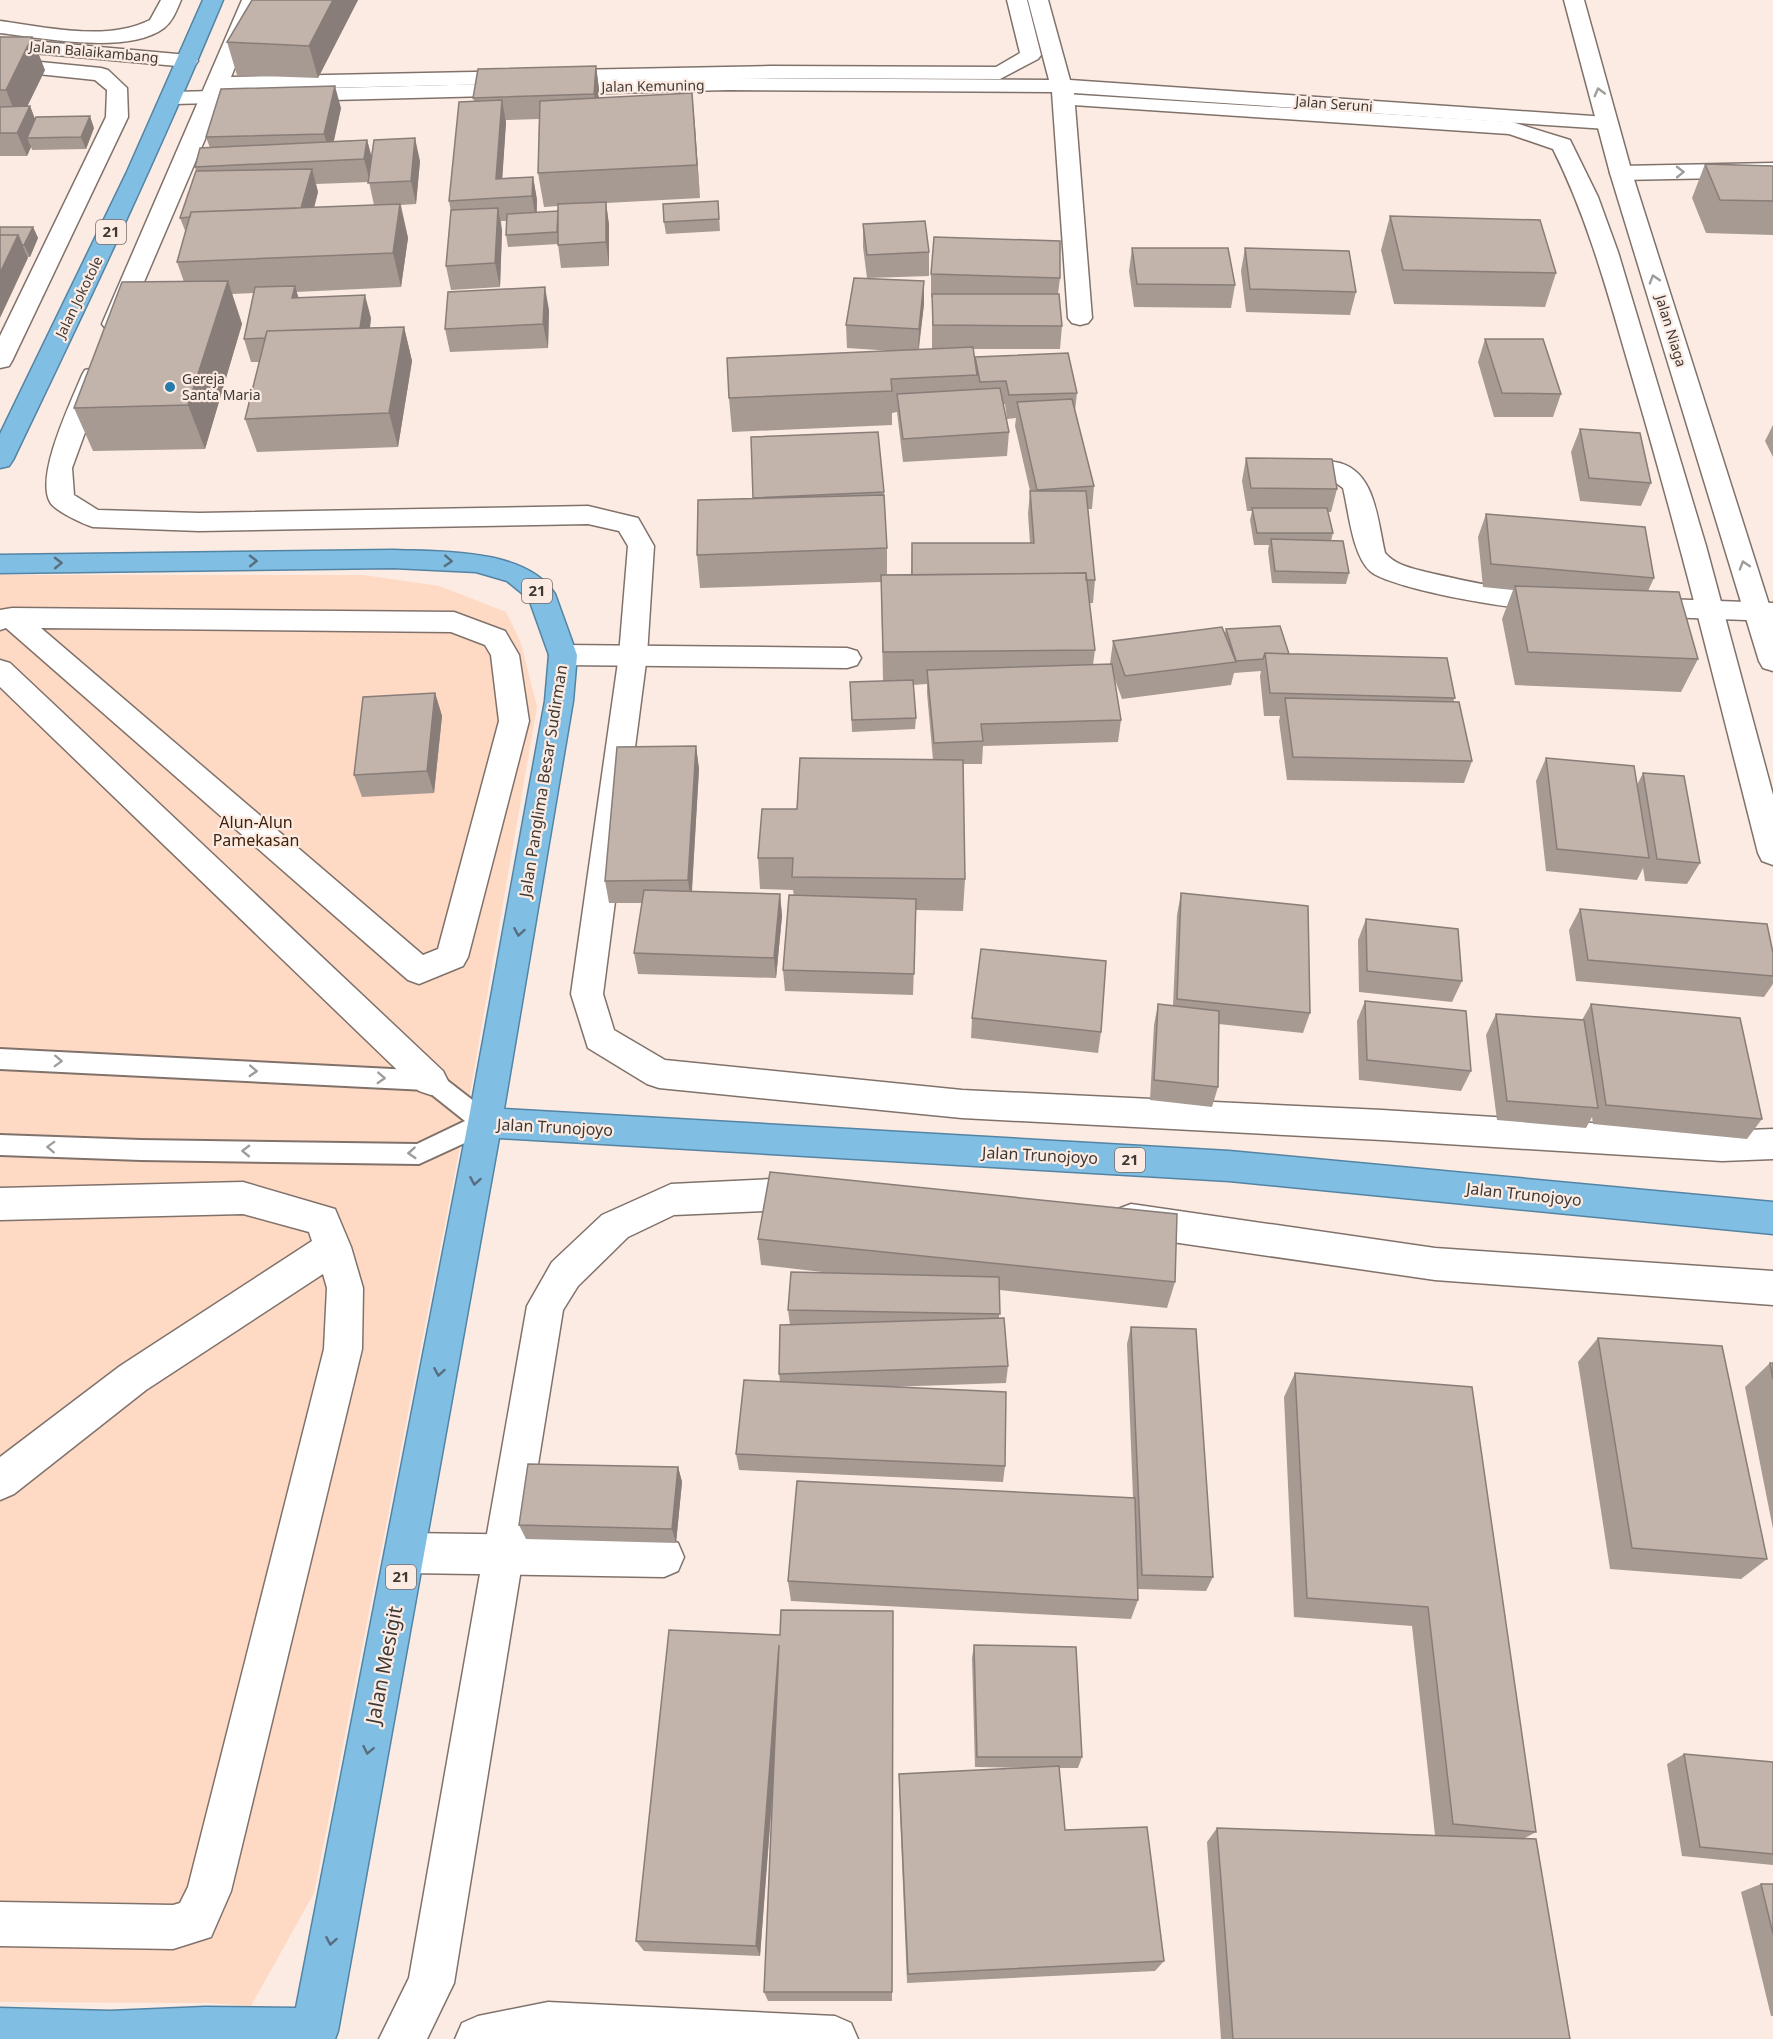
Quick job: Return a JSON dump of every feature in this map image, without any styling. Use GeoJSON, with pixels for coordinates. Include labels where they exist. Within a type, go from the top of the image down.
{"type":"FeatureCollection","features":[{"type":"Feature","properties":{"kind":"highway","name":"Jalan Jokotole"},"geometry":{"type":"LineString","coordinates":[[0,460],[126,201],[213,0]]}},
{"type":"Feature","properties":{"kind":"highway","name":"Jalan Panglima Besar Sudirman"},"geometry":{"type":"LineString","coordinates":[[0,564],[393,559],[477,563],[518,575],[541,594],[563,656],[559,701],[485,1123]]}},
{"type":"Feature","properties":{"kind":"highway","name":"Jalan Trunojoyo"},"geometry":{"type":"LineString","coordinates":[[485,1123],[1230,1166],[1773,1218]]}},
{"type":"Feature","properties":{"kind":"highway","name":"Jalan Mesigit"},"geometry":{"type":"LineString","coordinates":[[0,2031],[110,2034],[205,2030],[319,2036],[485,1123]]}},
{"type":"Feature","properties":{"kind":"street"},"geometry":{"type":"LineString","coordinates":[[0,27],[110,37],[140,34],[160,23],[171,0]]}},
{"type":"Feature","properties":{"kind":"street"},"geometry":{"type":"LineString","coordinates":[[252,0],[115,320],[59,468],[61,499],[93,518],[105,519],[199,522],[588,515],[629,524],[641,546],[633,656],[587,994],[600,1038],[659,1074],[962,1104],[1382,1125],[1722,1146],[1773,1144]]}},
{"type":"Feature","properties":{"kind":"street"},"geometry":{"type":"LineString","coordinates":[[214,90],[759,72],[1000,73],[1031,55],[1017,0]]}},
{"type":"Feature","properties":{"kind":"street"},"geometry":{"type":"LineString","coordinates":[[1038,0],[1063,93],[1080,318]]}},
{"type":"Feature","properties":{"kind":"street","name":"Jalan Niaga"},"geometry":{"type":"LineString","coordinates":[[1574,0],[1621,173],[1766,612],[1773,661]]}},
{"type":"Feature","properties":{"kind":"street","name":"Jalan Balaikambang"},"geometry":{"type":"LineString","coordinates":[[0,44],[188,61]]}},
{"type":"Feature","properties":{"kind":"street"},"geometry":{"type":"LineString","coordinates":[[0,63],[101,74],[117,88],[117,117],[0,361]]}},
{"type":"Feature","properties":{"kind":"street","name":"Jalan Kemuning"},"geometry":{"type":"LineString","coordinates":[[172,98],[214,90],[728,84],[1063,93]]}},
{"type":"Feature","properties":{"kind":"street"},"geometry":{"type":"LineString","coordinates":[[1063,93],[1512,128],[1562,146],[1580,178],[1608,258],[1659,422],[1773,853]]}},
{"type":"Feature","properties":{"kind":"street","name":"Jalan Seruni"},"geometry":{"type":"LineString","coordinates":[[1063,93],[1607,123]]}},
{"type":"Feature","properties":{"kind":"street"},"geometry":{"type":"LineString","coordinates":[[1621,173],[1773,170]]}},
{"type":"Feature","properties":{"kind":"street"},"geometry":{"type":"LineString","coordinates":[[1267,468],[1334,470],[1348,477],[1356,486],[1372,555],[1381,566],[1400,574],[1486,594],[1579,604]]}},
{"type":"Feature","properties":{"kind":"street"},"geometry":{"type":"LineString","coordinates":[[1610,606],[1766,612]]}},
{"type":"Feature","properties":{"kind":"street"},"geometry":{"type":"LineString","coordinates":[[6,619],[454,622],[495,638],[505,655],[514,721],[452,957],[418,971],[6,619]]}},
{"type":"Feature","properties":{"kind":"street"},"geometry":{"type":"LineString","coordinates":[[563,656],[847,658]]}},
{"type":"Feature","properties":{"kind":"street"},"geometry":{"type":"LineString","coordinates":[[0,670],[431,1081]]}},
{"type":"Feature","properties":{"kind":"street"},"geometry":{"type":"LineString","coordinates":[[402,2039],[431,1983],[545,1306],[565,1274],[615,1226],[670,1200],[792,1193],[846,1197]]}},
{"type":"Feature","properties":{"kind":"street"},"geometry":{"type":"LineString","coordinates":[[0,1204],[243,1198],[322,1220],[333,1246],[345,1288],[343,1349],[209,1891],[195,1921],[173,1927],[0,1924]]}},
{"type":"Feature","properties":{"kind":"street"},"geometry":{"type":"LineString","coordinates":[[1095,1217],[1130,1220],[1435,1264],[1773,1288]]}},
{"type":"Feature","properties":{"kind":"street"},"geometry":{"type":"LineString","coordinates":[[0,1480],[133,1378],[333,1246]]}},
{"type":"Feature","properties":{"kind":"street"},"geometry":{"type":"LineString","coordinates":[[406,1553],[664,1557]]}},
{"type":"Feature","properties":{"kind":"street"},"geometry":{"type":"LineString","coordinates":[[478,2039],[548,2025],[835,2039]]}},
{"type":"Feature","properties":{"kind":"lane"},"geometry":{"type":"LineString","coordinates":[[0,1059],[431,1081],[485,1123],[419,1154],[141,1150],[0,1145]]}},
{"type":"Feature","properties":{"kind":"green space","name":"Alun-Alun Pamekasan"},"geometry":{"type":"Polygon","coordinates":[[[0,575],[363,575],[439,586],[506,612],[521,643],[537,707],[466,1116],[314,1893],[251,2006],[210,2003],[0,2002],[0,575]]]}},
{"type":"Feature","properties":{"kind":"building"},"geometry":{"type":"Polygon","coordinates":[[[252,0],[333,0],[309,46],[227,42],[252,0]]]}},
{"type":"Feature","properties":{"kind":"building"},"geometry":{"type":"Polygon","coordinates":[[[0,37],[32,37],[6,90],[0,90],[0,37]]]}},
{"type":"Feature","properties":{"kind":"building"},"geometry":{"type":"Polygon","coordinates":[[[596,66],[594,94],[473,98],[478,69],[596,66]]]}},
{"type":"Feature","properties":{"kind":"building"},"geometry":{"type":"Polygon","coordinates":[[[335,86],[324,134],[206,137],[221,89],[335,86]]]}},
{"type":"Feature","properties":{"kind":"building"},"geometry":{"type":"Polygon","coordinates":[[[692,93],[697,165],[538,173],[540,101],[692,93]]]}},
{"type":"Feature","properties":{"kind":"building"},"geometry":{"type":"Polygon","coordinates":[[[502,100],[496,179],[533,177],[532,196],[449,201],[459,102],[502,100]]]}},
{"type":"Feature","properties":{"kind":"building"},"geometry":{"type":"Polygon","coordinates":[[[30,106],[17,133],[0,133],[0,107],[30,106]]]}},
{"type":"Feature","properties":{"kind":"building"},"geometry":{"type":"Polygon","coordinates":[[[90,116],[81,137],[27,138],[36,117],[90,116]]]}},
{"type":"Feature","properties":{"kind":"building"},"geometry":{"type":"Polygon","coordinates":[[[415,138],[411,181],[368,183],[374,140],[415,138]]]}},
{"type":"Feature","properties":{"kind":"building"},"geometry":{"type":"Polygon","coordinates":[[[367,140],[364,159],[195,167],[200,148],[367,140]]]}},
{"type":"Feature","properties":{"kind":"building"},"geometry":{"type":"Polygon","coordinates":[[[1705,164],[1773,166],[1773,201],[1720,200],[1705,164]]]}},
{"type":"Feature","properties":{"kind":"building"},"geometry":{"type":"Polygon","coordinates":[[[312,169],[301,208],[191,212],[190,217],[180,218],[196,171],[312,169]]]}},
{"type":"Feature","properties":{"kind":"building"},"geometry":{"type":"Polygon","coordinates":[[[718,201],[719,219],[664,222],[663,204],[718,201]]]}},
{"type":"Feature","properties":{"kind":"building"},"geometry":{"type":"Polygon","coordinates":[[[606,202],[606,242],[558,245],[558,204],[606,202]]]}},
{"type":"Feature","properties":{"kind":"building"},"geometry":{"type":"Polygon","coordinates":[[[400,204],[393,253],[177,262],[191,212],[400,204]]]}},
{"type":"Feature","properties":{"kind":"building"},"geometry":{"type":"Polygon","coordinates":[[[498,208],[495,263],[446,266],[451,210],[498,208]]]}},
{"type":"Feature","properties":{"kind":"building"},"geometry":{"type":"Polygon","coordinates":[[[558,211],[557,232],[506,235],[507,214],[558,211]]]}},
{"type":"Feature","properties":{"kind":"building"},"geometry":{"type":"Polygon","coordinates":[[[1390,216],[1540,220],[1556,273],[1403,270],[1390,216]]]}},
{"type":"Feature","properties":{"kind":"building"},"geometry":{"type":"Polygon","coordinates":[[[925,221],[929,252],[867,255],[863,224],[925,221]]]}},
{"type":"Feature","properties":{"kind":"building"},"geometry":{"type":"Polygon","coordinates":[[[0,227],[33,227],[22,245],[18,235],[0,235],[0,227]]]}},
{"type":"Feature","properties":{"kind":"building"},"geometry":{"type":"Polygon","coordinates":[[[0,235],[18,235],[0,273],[0,235]]]}},
{"type":"Feature","properties":{"kind":"building"},"geometry":{"type":"Polygon","coordinates":[[[934,237],[1060,241],[1060,278],[931,274],[934,237]]]}},
{"type":"Feature","properties":{"kind":"building"},"geometry":{"type":"Polygon","coordinates":[[[1132,248],[1228,248],[1235,285],[1137,284],[1132,248]]]}},
{"type":"Feature","properties":{"kind":"building"},"geometry":{"type":"Polygon","coordinates":[[[1245,248],[1349,251],[1356,292],[1250,289],[1245,248]]]}},
{"type":"Feature","properties":{"kind":"building"},"geometry":{"type":"Polygon","coordinates":[[[854,278],[924,281],[919,329],[846,325],[854,278]]]}},
{"type":"Feature","properties":{"kind":"building"},"geometry":{"type":"Polygon","coordinates":[[[228,281],[188,405],[74,408],[122,282],[228,281]]]}},
{"type":"Feature","properties":{"kind":"building"},"geometry":{"type":"Polygon","coordinates":[[[295,286],[292,298],[365,295],[360,328],[267,331],[265,338],[244,339],[255,287],[295,286]]]}},
{"type":"Feature","properties":{"kind":"building"},"geometry":{"type":"Polygon","coordinates":[[[545,287],[543,324],[445,329],[448,292],[545,287]]]}},
{"type":"Feature","properties":{"kind":"building"},"geometry":{"type":"Polygon","coordinates":[[[932,294],[1059,294],[1062,326],[933,325],[932,294]]]}},
{"type":"Feature","properties":{"kind":"building"},"geometry":{"type":"Polygon","coordinates":[[[404,327],[389,413],[245,419],[267,331],[404,327]]]}},
{"type":"Feature","properties":{"kind":"building"},"geometry":{"type":"Polygon","coordinates":[[[1485,339],[1543,339],[1561,394],[1502,393],[1485,339]]]}},
{"type":"Feature","properties":{"kind":"building"},"geometry":{"type":"Polygon","coordinates":[[[973,347],[977,375],[891,379],[892,391],[729,398],[727,358],[973,347]]]}},
{"type":"Feature","properties":{"kind":"building"},"geometry":{"type":"Polygon","coordinates":[[[1068,353],[1077,393],[1009,395],[1006,381],[980,382],[975,357],[1068,353]]]}},
{"type":"Feature","properties":{"kind":"building"},"geometry":{"type":"Polygon","coordinates":[[[1000,388],[1009,432],[903,439],[897,394],[1000,388]]]}},
{"type":"Feature","properties":{"kind":"building"},"geometry":{"type":"Polygon","coordinates":[[[1072,399],[1094,486],[1037,490],[1017,402],[1072,399]]]}},
{"type":"Feature","properties":{"kind":"building"},"geometry":{"type":"Polygon","coordinates":[[[1580,429],[1640,433],[1651,483],[1589,478],[1580,429]]]}},
{"type":"Feature","properties":{"kind":"building"},"geometry":{"type":"Polygon","coordinates":[[[878,432],[884,492],[753,498],[751,437],[878,432]]]}},
{"type":"Feature","properties":{"kind":"building"},"geometry":{"type":"Polygon","coordinates":[[[1246,458],[1332,459],[1337,489],[1251,488],[1246,458]]]}},
{"type":"Feature","properties":{"kind":"building"},"geometry":{"type":"Polygon","coordinates":[[[1030,491],[1086,491],[1095,580],[1086,580],[1086,573],[912,575],[912,543],[1034,543],[1030,491]]]}},
{"type":"Feature","properties":{"kind":"building"},"geometry":{"type":"Polygon","coordinates":[[[884,495],[887,548],[697,555],[698,500],[884,495]]]}},
{"type":"Feature","properties":{"kind":"building"},"geometry":{"type":"Polygon","coordinates":[[[1252,508],[1327,508],[1333,533],[1257,533],[1252,508]]]}},
{"type":"Feature","properties":{"kind":"building"},"geometry":{"type":"Polygon","coordinates":[[[1486,514],[1645,527],[1654,578],[1491,564],[1486,514]]]}},
{"type":"Feature","properties":{"kind":"building"},"geometry":{"type":"Polygon","coordinates":[[[1271,539],[1343,541],[1349,573],[1275,571],[1271,539]]]}},
{"type":"Feature","properties":{"kind":"building"},"geometry":{"type":"Polygon","coordinates":[[[1086,573],[1095,650],[883,652],[881,575],[1086,573]]]}},
{"type":"Feature","properties":{"kind":"building"},"geometry":{"type":"Polygon","coordinates":[[[1515,586],[1679,592],[1698,659],[1528,652],[1515,586]]]}},
{"type":"Feature","properties":{"kind":"building"},"geometry":{"type":"Polygon","coordinates":[[[1280,626],[1289,654],[1265,653],[1263,659],[1236,661],[1226,629],[1280,626]]]}},
{"type":"Feature","properties":{"kind":"building"},"geometry":{"type":"Polygon","coordinates":[[[1222,627],[1236,662],[1125,676],[1113,641],[1222,627]]]}},
{"type":"Feature","properties":{"kind":"building"},"geometry":{"type":"Polygon","coordinates":[[[1265,653],[1447,658],[1455,698],[1270,693],[1265,653]]]}},
{"type":"Feature","properties":{"kind":"building"},"geometry":{"type":"Polygon","coordinates":[[[1112,664],[1121,720],[981,724],[983,741],[934,743],[927,670],[1112,664]]]}},
{"type":"Feature","properties":{"kind":"building"},"geometry":{"type":"Polygon","coordinates":[[[913,680],[916,718],[852,720],[850,682],[913,680]]]}},
{"type":"Feature","properties":{"kind":"building"},"geometry":{"type":"Polygon","coordinates":[[[435,693],[427,771],[354,775],[363,697],[435,693]]]}},
{"type":"Feature","properties":{"kind":"building"},"geometry":{"type":"Polygon","coordinates":[[[1285,698],[1459,702],[1472,761],[1293,757],[1285,698]]]}},
{"type":"Feature","properties":{"kind":"building"},"geometry":{"type":"Polygon","coordinates":[[[696,746],[688,880],[605,881],[617,747],[696,746]]]}},
{"type":"Feature","properties":{"kind":"building"},"geometry":{"type":"Polygon","coordinates":[[[800,758],[963,760],[965,879],[792,877],[793,858],[758,858],[762,809],[797,809],[800,758]]]}},
{"type":"Feature","properties":{"kind":"building"},"geometry":{"type":"Polygon","coordinates":[[[1546,758],[1634,766],[1649,858],[1557,849],[1546,758]]]}},
{"type":"Feature","properties":{"kind":"building"},"geometry":{"type":"Polygon","coordinates":[[[1643,773],[1684,776],[1700,863],[1657,859],[1643,773]]]}},
{"type":"Feature","properties":{"kind":"building"},"geometry":{"type":"Polygon","coordinates":[[[644,890],[780,894],[774,958],[634,953],[644,890]]]}},
{"type":"Feature","properties":{"kind":"building"},"geometry":{"type":"Polygon","coordinates":[[[1181,893],[1308,906],[1310,1013],[1177,999],[1181,893]]]}},
{"type":"Feature","properties":{"kind":"building"},"geometry":{"type":"Polygon","coordinates":[[[789,895],[916,899],[914,974],[783,970],[789,895]]]}},
{"type":"Feature","properties":{"kind":"building"},"geometry":{"type":"Polygon","coordinates":[[[1580,909],[1767,924],[1773,953],[1773,976],[1588,960],[1580,909]]]}},
{"type":"Feature","properties":{"kind":"building"},"geometry":{"type":"Polygon","coordinates":[[[1366,919],[1458,929],[1462,981],[1367,971],[1366,919]]]}},
{"type":"Feature","properties":{"kind":"building"},"geometry":{"type":"Polygon","coordinates":[[[981,949],[1106,961],[1101,1032],[972,1018],[981,949]]]}},
{"type":"Feature","properties":{"kind":"building"},"geometry":{"type":"Polygon","coordinates":[[[1365,1001],[1466,1011],[1471,1071],[1367,1060],[1365,1001]]]}},
{"type":"Feature","properties":{"kind":"building"},"geometry":{"type":"Polygon","coordinates":[[[1158,1004],[1219,1011],[1218,1087],[1154,1080],[1158,1004]]]}},
{"type":"Feature","properties":{"kind":"building"},"geometry":{"type":"Polygon","coordinates":[[[1591,1004],[1740,1018],[1762,1119],[1606,1105],[1591,1004]]]}},
{"type":"Feature","properties":{"kind":"building"},"geometry":{"type":"Polygon","coordinates":[[[1496,1014],[1584,1020],[1598,1108],[1507,1101],[1496,1014]]]}},
{"type":"Feature","properties":{"kind":"building"},"geometry":{"type":"Polygon","coordinates":[[[770,1172],[1177,1214],[1175,1282],[758,1239],[770,1172]]]}},
{"type":"Feature","properties":{"kind":"building"},"geometry":{"type":"Polygon","coordinates":[[[791,1272],[999,1277],[1000,1314],[788,1310],[791,1272]]]}},
{"type":"Feature","properties":{"kind":"building"},"geometry":{"type":"Polygon","coordinates":[[[1004,1318],[1008,1366],[779,1374],[780,1325],[1004,1318]]]}},
{"type":"Feature","properties":{"kind":"building"},"geometry":{"type":"Polygon","coordinates":[[[1131,1327],[1196,1329],[1213,1577],[1142,1575],[1131,1327]]]}},
{"type":"Feature","properties":{"kind":"building"},"geometry":{"type":"Polygon","coordinates":[[[1598,1338],[1722,1346],[1767,1559],[1632,1548],[1598,1338]]]}},
{"type":"Feature","properties":{"kind":"building"},"geometry":{"type":"Polygon","coordinates":[[[1770,1363],[1773,1363],[1773,1379],[1770,1363]]]}},
{"type":"Feature","properties":{"kind":"building"},"geometry":{"type":"Polygon","coordinates":[[[1295,1373],[1472,1387],[1536,1832],[1453,1824],[1428,1607],[1307,1598],[1295,1373]]]}},
{"type":"Feature","properties":{"kind":"building"},"geometry":{"type":"Polygon","coordinates":[[[744,1380],[1006,1392],[1005,1466],[736,1454],[744,1380]]]}},
{"type":"Feature","properties":{"kind":"building"},"geometry":{"type":"Polygon","coordinates":[[[528,1464],[678,1467],[672,1529],[519,1525],[528,1464]]]}},
{"type":"Feature","properties":{"kind":"building"},"geometry":{"type":"Polygon","coordinates":[[[797,1481],[1135,1498],[1138,1600],[788,1581],[797,1481]]]}},
{"type":"Feature","properties":{"kind":"building"},"geometry":{"type":"Polygon","coordinates":[[[781,1610],[893,1611],[892,1992],[764,1992],[779,1645],[756,1946],[636,1941],[669,1630],[780,1635],[781,1610]]]}},
{"type":"Feature","properties":{"kind":"building"},"geometry":{"type":"Polygon","coordinates":[[[974,1645],[1076,1647],[1082,1757],[977,1757],[974,1645]]]}},
{"type":"Feature","properties":{"kind":"building"},"geometry":{"type":"Polygon","coordinates":[[[1684,1754],[1773,1762],[1773,1854],[1700,1847],[1684,1754]]]}},
{"type":"Feature","properties":{"kind":"building"},"geometry":{"type":"Polygon","coordinates":[[[1059,1766],[1065,1830],[1147,1827],[1164,1961],[908,1974],[899,1774],[1059,1766]]]}},
{"type":"Feature","properties":{"kind":"building"},"geometry":{"type":"Polygon","coordinates":[[[1217,1828],[1536,1839],[1570,2039],[1233,2039],[1217,1828]]]}},
{"type":"Feature","properties":{"kind":"building"},"geometry":{"type":"Polygon","coordinates":[[[1761,1884],[1773,1884],[1773,1934],[1761,1884]]]}},
{"type":"Feature","properties":{"kind":"place","name":"Gereja Santa Maria"},"geometry":{"type":"Point","coordinates":[170,387]}}]}
